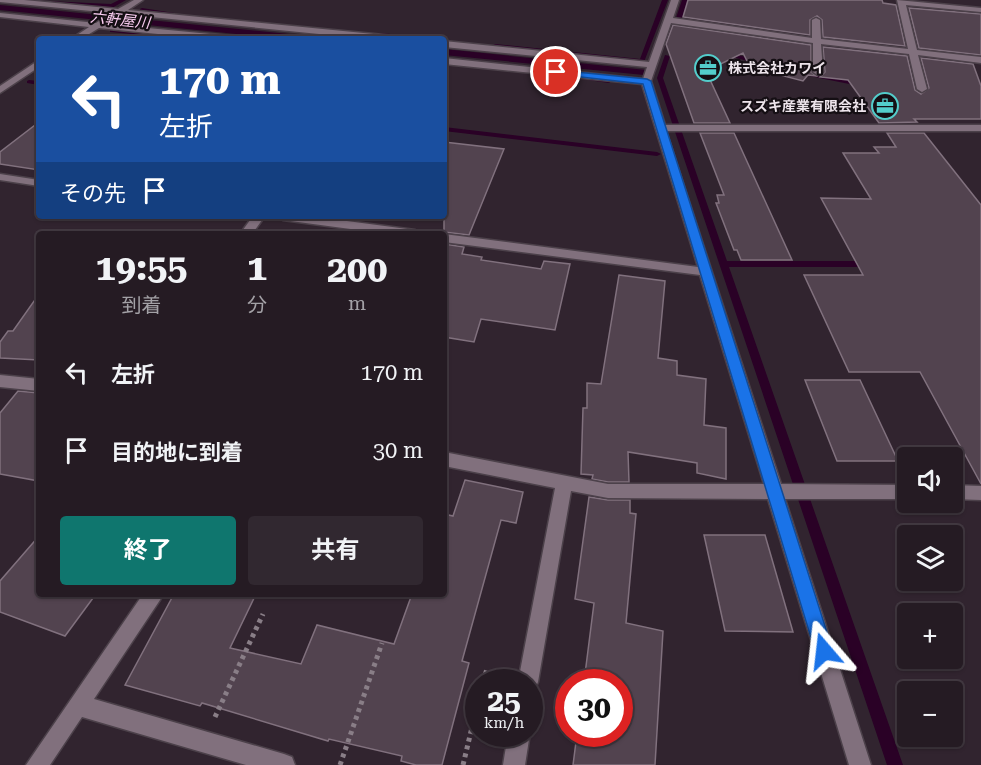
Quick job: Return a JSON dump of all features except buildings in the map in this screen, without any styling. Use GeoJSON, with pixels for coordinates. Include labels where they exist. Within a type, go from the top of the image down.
{"type":"FeatureCollection","features":[{"type":"Feature","properties":{"kind":"street"},"geometry":{"type":"LineString","coordinates":[[0,0],[363,36]]}},
{"type":"Feature","properties":{"kind":"street"},"geometry":{"type":"LineString","coordinates":[[80,36],[139,0]]}},
{"type":"Feature","properties":{"kind":"street"},"geometry":{"type":"LineString","coordinates":[[675,0],[650,73],[661,128],[706,272],[782,492],[860,765]]}},
{"type":"Feature","properties":{"kind":"street"},"geometry":{"type":"LineString","coordinates":[[922,89],[901,1],[981,10]]}},
{"type":"Feature","properties":{"kind":"street"},"geometry":{"type":"LineString","coordinates":[[0,15],[202,36]]}},
{"type":"Feature","properties":{"kind":"street"},"geometry":{"type":"LineString","coordinates":[[668,20],[817,41],[981,60]]}},
{"type":"Feature","properties":{"kind":"street"},"geometry":{"type":"LineString","coordinates":[[816,20],[818,72]]}},
{"type":"Feature","properties":{"kind":"street"},"geometry":{"type":"LineString","coordinates":[[447,44],[650,73]]}},
{"type":"Feature","properties":{"kind":"street"},"geometry":{"type":"LineString","coordinates":[[447,61],[650,73]]}},
{"type":"Feature","properties":{"kind":"street"},"geometry":{"type":"LineString","coordinates":[[0,90],[36,65]]}},
{"type":"Feature","properties":{"kind":"street"},"geometry":{"type":"LineString","coordinates":[[661,128],[981,128]]}},
{"type":"Feature","properties":{"kind":"street"},"geometry":{"type":"LineString","coordinates":[[0,177],[36,183]]}},
{"type":"Feature","properties":{"kind":"street"},"geometry":{"type":"LineString","coordinates":[[305,219],[393,231]]}},
{"type":"Feature","properties":{"kind":"street"},"geometry":{"type":"LineString","coordinates":[[447,238],[706,272]]}},
{"type":"Feature","properties":{"kind":"street"},"geometry":{"type":"LineString","coordinates":[[0,381],[36,385]]}},
{"type":"Feature","properties":{"kind":"street"},"geometry":{"type":"LineString","coordinates":[[447,460],[564,483],[633,492],[897,492]]}},
{"type":"Feature","properties":{"kind":"street"},"geometry":{"type":"LineString","coordinates":[[530,669],[564,483]]}},
{"type":"Feature","properties":{"kind":"street"},"geometry":{"type":"LineString","coordinates":[[963,492],[981,493]]}},
{"type":"Feature","properties":{"kind":"street"},"geometry":{"type":"LineString","coordinates":[[37,765],[152,597]]}},
{"type":"Feature","properties":{"kind":"street"},"geometry":{"type":"LineString","coordinates":[[78,705],[284,765]]}},
{"type":"Feature","properties":{"kind":"street"},"geometry":{"type":"LineString","coordinates":[[514,765],[517,747]]}},
{"type":"Feature","properties":{"kind":"path"},"geometry":{"type":"LineString","coordinates":[[203,742],[263,614]]}},
{"type":"Feature","properties":{"kind":"path"},"geometry":{"type":"LineString","coordinates":[[340,765],[382,644]]}},
{"type":"Feature","properties":{"kind":"path"},"geometry":{"type":"LineString","coordinates":[[463,765],[467,747]]}},
{"type":"Feature","properties":{"kind":"water"},"geometry":{"type":"Polygon","coordinates":[[[0,5],[309,36],[256,36],[0,10],[0,5]]]}},
{"type":"Feature","properties":{"kind":"water"},"geometry":{"type":"Polygon","coordinates":[[[447,49],[656,71],[654,76],[447,55],[447,49]]]}},
{"type":"Feature","properties":{"kind":"waterway"},"geometry":{"type":"LineString","coordinates":[[28,0],[112,6],[123,0]]}},
{"type":"Feature","properties":{"kind":"waterway"},"geometry":{"type":"LineString","coordinates":[[495,46],[642,61],[665,0]]}},
{"type":"Feature","properties":{"kind":"waterway"},"geometry":{"type":"LineString","coordinates":[[679,18],[685,0]]}},
{"type":"Feature","properties":{"kind":"waterway"},"geometry":{"type":"LineString","coordinates":[[142,10],[174,15]]}},
{"type":"Feature","properties":{"kind":"waterway","name":"六軒屋川"},"geometry":{"type":"LineString","coordinates":[[120,26],[135,15]]}},
{"type":"Feature","properties":{"kind":"waterway"},"geometry":{"type":"LineString","coordinates":[[112,31],[169,36]]}},
{"type":"Feature","properties":{"kind":"waterway"},"geometry":{"type":"LineString","coordinates":[[380,35],[390,36]]}},
{"type":"Feature","properties":{"kind":"waterway"},"geometry":{"type":"LineString","coordinates":[[724,53],[758,62]]}},
{"type":"Feature","properties":{"kind":"waterway"},"geometry":{"type":"LineString","coordinates":[[667,56],[660,78],[895,765]]}},
{"type":"Feature","properties":{"kind":"waterway"},"geometry":{"type":"LineString","coordinates":[[797,72],[864,85]]}},
{"type":"Feature","properties":{"kind":"waterway"},"geometry":{"type":"LineString","coordinates":[[576,77],[609,81]]}},
{"type":"Feature","properties":{"kind":"waterway"},"geometry":{"type":"LineString","coordinates":[[29,82],[36,83]]}},
{"type":"Feature","properties":{"kind":"waterway"},"geometry":{"type":"LineString","coordinates":[[447,129],[657,154]]}},
{"type":"Feature","properties":{"kind":"waterway"},"geometry":{"type":"LineString","coordinates":[[724,264],[870,264]]}},
{"type":"Feature","properties":{"kind":"place","name":"株式会社カワイ"},"geometry":{"type":"Point","coordinates":[708,68]}},
{"type":"Feature","properties":{"kind":"place","name":"スズキ産業有限会社"},"geometry":{"type":"Point","coordinates":[885,106]}},
{"type":"Feature","properties":{"kind":"route"},"geometry":{"type":"LineString","coordinates":[[556,72],[647,81],[824,651]]}}]}
